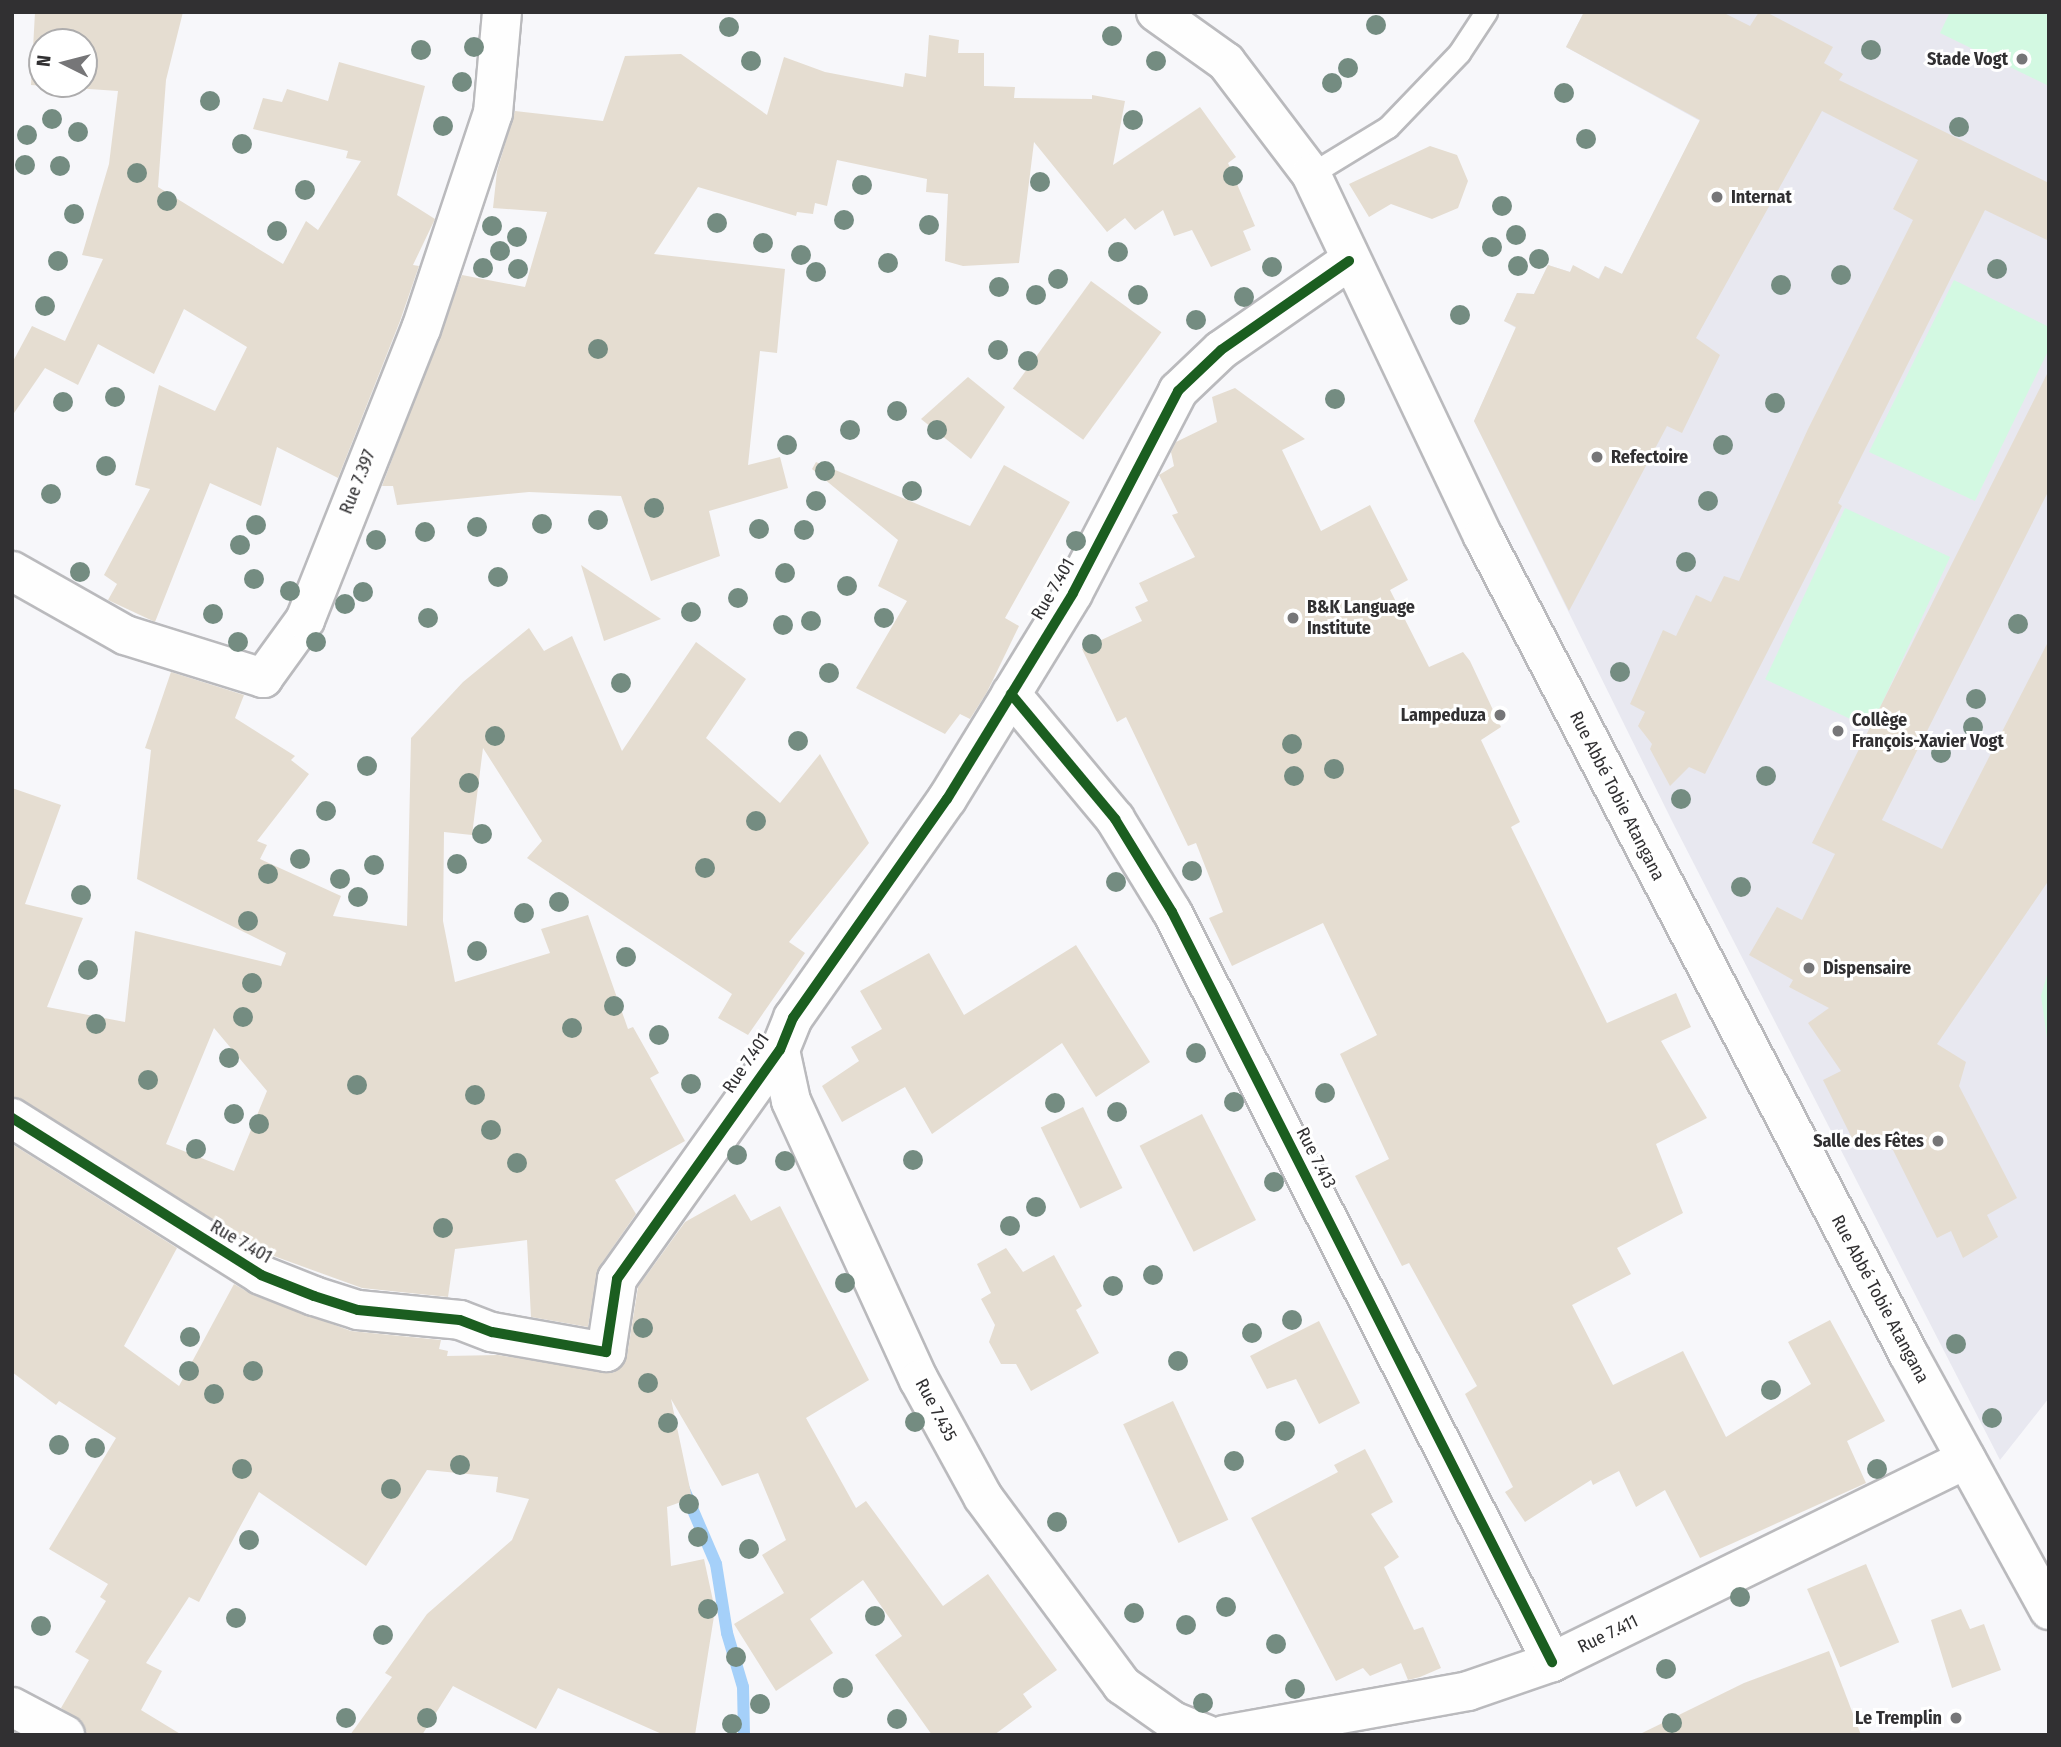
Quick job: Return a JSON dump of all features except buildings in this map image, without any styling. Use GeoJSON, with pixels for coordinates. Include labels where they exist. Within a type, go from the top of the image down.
{"type":"FeatureCollection","features":[{"type":"Feature","properties":{"kind":"street","name":"Rue 7.397"},"geometry":{"type":"LineString","coordinates":[[12,571],[125,635],[263,678],[305,621],[421,329],[493,113],[502,12]]}},
{"type":"Feature","properties":{"kind":"street","name":"Rue Abbé Tobie Atangana"},"geometry":{"type":"LineString","coordinates":[[1156,12],[1226,62],[1311,174],[1349,261],[1483,537],[1966,1459],[2049,1609]]}},
{"type":"Feature","properties":{"kind":"street","name":"Rue 7.401"},"geometry":{"type":"LineString","coordinates":[[12,1118],[261,1275],[314,1296],[358,1310],[460,1320],[492,1332],[606,1352],[617,1279],[780,1049],[793,1018],[947,799],[1073,593],[1178,391],[1221,350],[1349,261]]}},
{"type":"Feature","properties":{"kind":"street","name":"Rue 7.413"},"geometry":{"type":"LineString","coordinates":[[1011,694],[1115,819],[1172,912],[1552,1662]]}},
{"type":"Feature","properties":{"kind":"street","name":"Rue 7.435"},"geometry":{"type":"LineString","coordinates":[[780,1049],[797,1114],[919,1380],[983,1497],[1122,1685],[1190,1728]]}},
{"type":"Feature","properties":{"kind":"street","name":"Rue 7.411"},"geometry":{"type":"LineString","coordinates":[[1224,1735],[1468,1691],[1552,1662],[1966,1459]]}},
{"type":"Feature","properties":{"kind":"street"},"geometry":{"type":"LineString","coordinates":[[12,1707],[65,1735]]}},
{"type":"Feature","properties":{"kind":"lane"},"geometry":{"type":"LineString","coordinates":[[1311,174],[1388,127],[1459,53],[1486,12]]}},
{"type":"Feature","properties":{"kind":"shaded area","name":"Collège François-Xavier Vogt"},"geometry":{"type":"Polygon","coordinates":[[[1584,12],[2049,12],[2049,1398],[2000,1460],[1674,825],[1474,421],[1516,328],[1504,321],[1517,293],[1534,294],[1548,265],[1570,272],[1574,266],[1598,279],[1605,266],[1622,274],[1700,121],[1566,47],[1584,12]]]}},
{"type":"Feature","properties":{"kind":"green space","name":"Stade Vogt"},"geometry":{"type":"Polygon","coordinates":[[[1950,12],[2049,12],[2049,86],[1940,33],[1950,12]]]}},
{"type":"Feature","properties":{"kind":"green space"},"geometry":{"type":"Polygon","coordinates":[[[1954,280],[2049,327],[2049,349],[1975,501],[1869,452],[1954,280]]]}},
{"type":"Feature","properties":{"kind":"green space"},"geometry":{"type":"Polygon","coordinates":[[[1845,508],[1950,557],[1870,728],[1765,679],[1845,508]]]}},
{"type":"Feature","properties":{"kind":"green space"},"geometry":{"type":"Polygon","coordinates":[[[2049,968],[2049,1052],[2041,996],[2049,968]]]}},
{"type":"Feature","properties":{"kind":"waterway"},"geometry":{"type":"LineString","coordinates":[[683,1487],[716,1564],[727,1633],[743,1687],[744,1735]]}},
{"type":"Feature","properties":{"kind":"cycle path"},"geometry":{"type":"LineString","coordinates":[[12,1118],[261,1275],[314,1296],[358,1310],[460,1320],[492,1332],[606,1352],[617,1279],[780,1050],[793,1018],[947,799],[1073,593],[1178,391],[1221,350],[1349,261]]}},
{"type":"Feature","properties":{"kind":"cycle path"},"geometry":{"type":"LineString","coordinates":[[1011,694],[1115,819],[1172,912],[1552,1662]]}},
{"type":"Feature","properties":{"kind":"place","name":"Stade Vogt"},"geometry":{"type":"Point","coordinates":[2022,59]}},
{"type":"Feature","properties":{"kind":"place","name":"Internat"},"geometry":{"type":"Point","coordinates":[1717,197]}},
{"type":"Feature","properties":{"kind":"place","name":"Refectoire"},"geometry":{"type":"Point","coordinates":[1597,457]}},
{"type":"Feature","properties":{"kind":"place","name":"B&K Language Institute"},"geometry":{"type":"Point","coordinates":[1293,618]}},
{"type":"Feature","properties":{"kind":"place","name":"Lampeduza"},"geometry":{"type":"Point","coordinates":[1500,715]}},
{"type":"Feature","properties":{"kind":"place","name":"Collège François-Xavier Vogt"},"geometry":{"type":"Point","coordinates":[1838,731]}},
{"type":"Feature","properties":{"kind":"place","name":"Dispensaire"},"geometry":{"type":"Point","coordinates":[1809,968]}},
{"type":"Feature","properties":{"kind":"place","name":"Salle des Fêtes"},"geometry":{"type":"Point","coordinates":[1938,1141]}},
{"type":"Feature","properties":{"kind":"place","name":"Le Tremplin"},"geometry":{"type":"Point","coordinates":[1956,1718]}}]}
